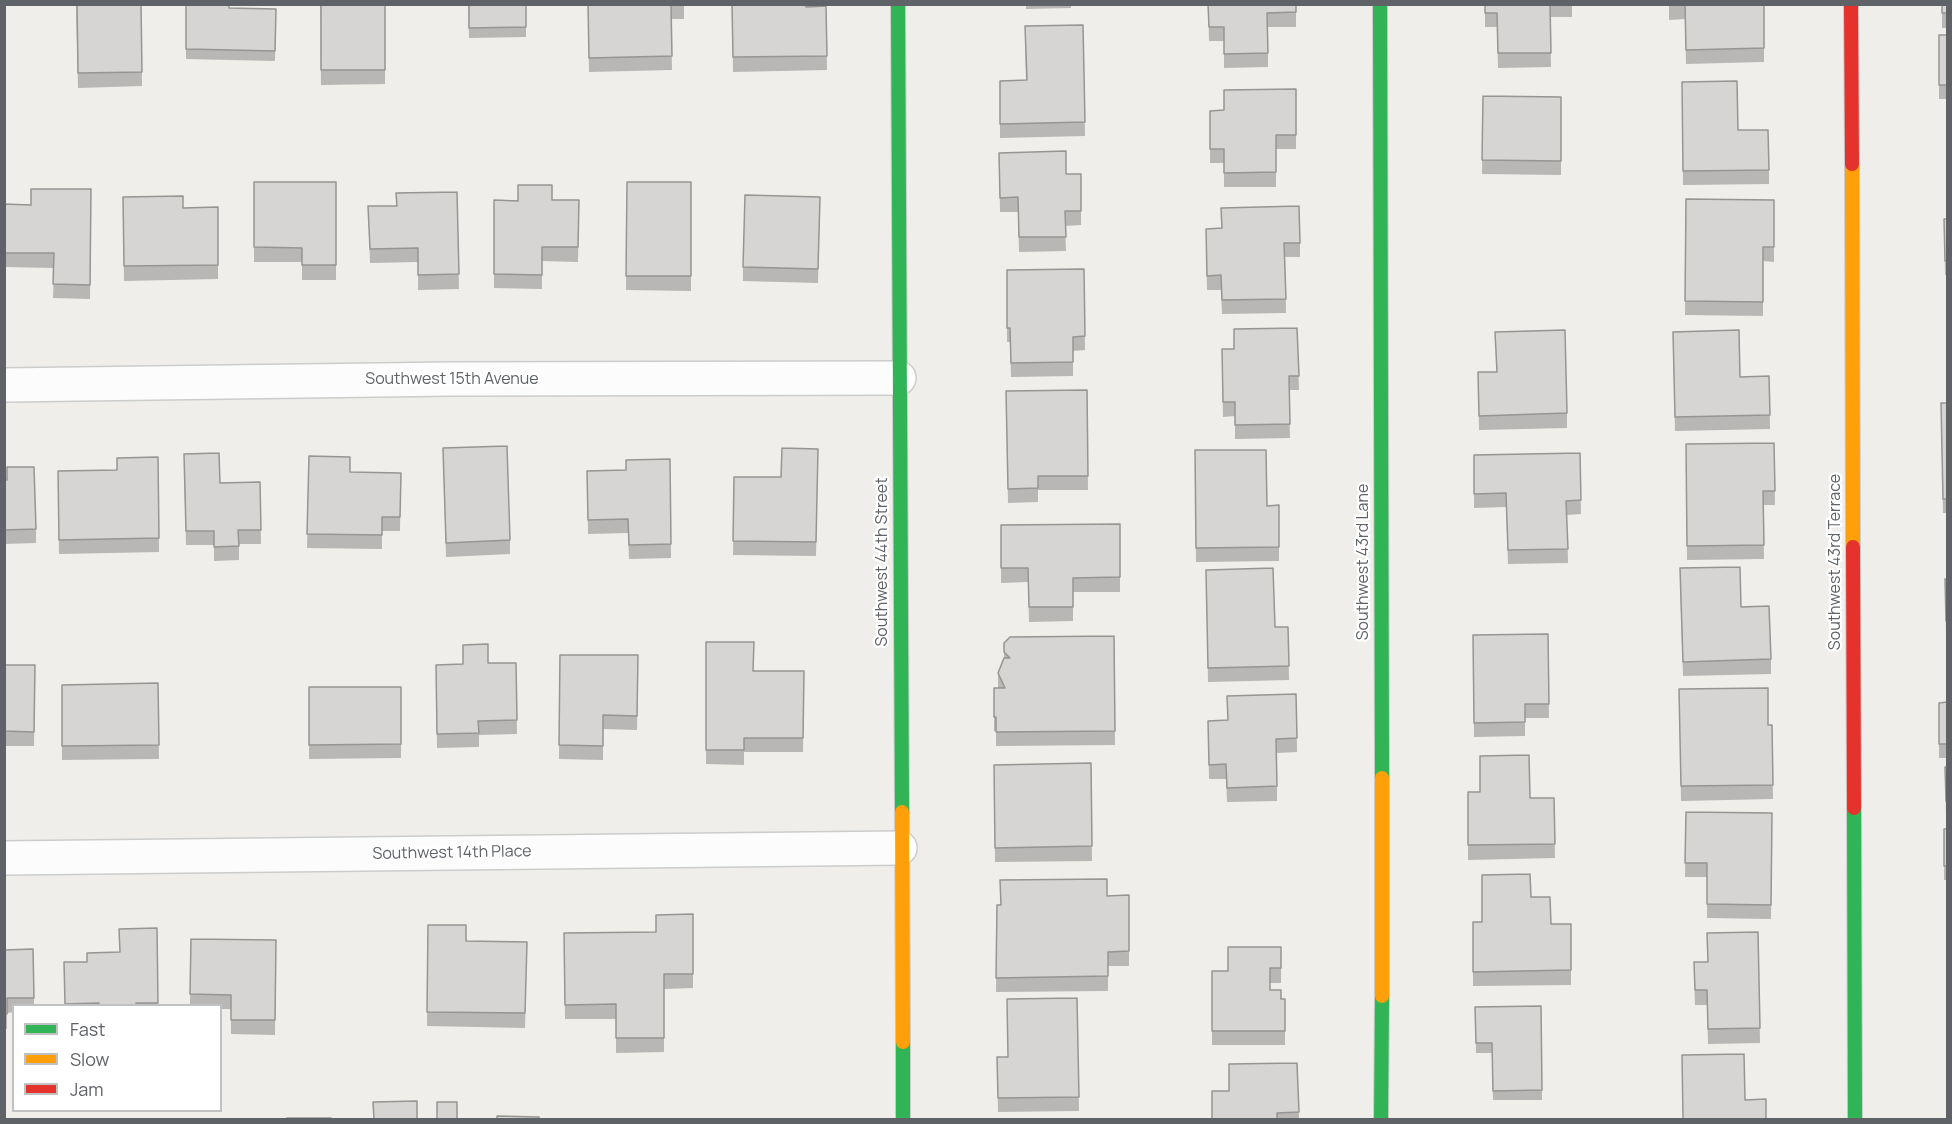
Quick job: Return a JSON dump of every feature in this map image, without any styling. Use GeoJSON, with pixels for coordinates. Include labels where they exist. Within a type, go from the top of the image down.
{"type":"FeatureCollection","features":[{"type":"Feature","properties":{"kind":"street","name":"Southwest 44th Street"},"geometry":{"type":"LineString","coordinates":[[898,4],[903,1119]]}},
{"type":"Feature","properties":{"kind":"street","name":"Southwest 43rd Lane"},"geometry":{"type":"LineString","coordinates":[[1380,4],[1380,571],[1383,935],[1381,1119]]}},
{"type":"Feature","properties":{"kind":"street","name":"Southwest 43rd Terrace"},"geometry":{"type":"LineString","coordinates":[[1851,4],[1855,1119]]}},
{"type":"Feature","properties":{"kind":"street","name":"Southwest 15th Avenue"},"geometry":{"type":"LineString","coordinates":[[4,385],[452,379],[899,378]]}},
{"type":"Feature","properties":{"kind":"street","name":"Southwest 14th Place"},"geometry":{"type":"LineString","coordinates":[[4,858],[900,848]]}},
{"type":"Feature","properties":{"kind":"building"},"geometry":{"type":"Polygon","coordinates":[[[77,4],[141,4],[142,72],[78,73],[77,4]]]}},
{"type":"Feature","properties":{"kind":"building"},"geometry":{"type":"Polygon","coordinates":[[[186,4],[229,4],[229,8],[276,9],[275,51],[186,49],[186,4]]]}},
{"type":"Feature","properties":{"kind":"building"},"geometry":{"type":"Polygon","coordinates":[[[321,4],[385,4],[385,70],[321,70],[321,4]]]}},
{"type":"Feature","properties":{"kind":"building"},"geometry":{"type":"Polygon","coordinates":[[[469,4],[526,4],[526,27],[469,28],[469,4]]]}},
{"type":"Feature","properties":{"kind":"building"},"geometry":{"type":"Polygon","coordinates":[[[588,4],[684,4],[671,5],[672,56],[589,58],[588,4]]]}},
{"type":"Feature","properties":{"kind":"building"},"geometry":{"type":"Polygon","coordinates":[[[732,4],[826,6],[827,56],[733,57],[732,4]]]}},
{"type":"Feature","properties":{"kind":"building"},"geometry":{"type":"Polygon","coordinates":[[[1208,4],[1296,4],[1296,12],[1267,13],[1268,53],[1224,54],[1224,27],[1209,27],[1208,4]]]}},
{"type":"Feature","properties":{"kind":"building"},"geometry":{"type":"Polygon","coordinates":[[[1485,4],[1550,4],[1551,53],[1498,53],[1497,13],[1485,13],[1485,4]]]}},
{"type":"Feature","properties":{"kind":"building"},"geometry":{"type":"Polygon","coordinates":[[[1669,4],[1764,4],[1764,48],[1686,50],[1685,5],[1669,4]]]}},
{"type":"Feature","properties":{"kind":"building"},"geometry":{"type":"Polygon","coordinates":[[[1942,4],[1947,4],[1947,13],[1942,13],[1942,4]]]}},
{"type":"Feature","properties":{"kind":"building"},"geometry":{"type":"Polygon","coordinates":[[[1083,25],[1085,122],[1000,124],[1000,81],[1027,80],[1025,26],[1083,25]]]}},
{"type":"Feature","properties":{"kind":"building"},"geometry":{"type":"Polygon","coordinates":[[[1939,35],[1947,35],[1947,85],[1939,85],[1939,35]]]}},
{"type":"Feature","properties":{"kind":"building"},"geometry":{"type":"Polygon","coordinates":[[[1737,81],[1738,130],[1768,130],[1769,170],[1683,171],[1682,82],[1737,81]]]}},
{"type":"Feature","properties":{"kind":"building"},"geometry":{"type":"Polygon","coordinates":[[[1296,89],[1296,135],[1276,135],[1276,172],[1224,173],[1224,149],[1210,149],[1210,111],[1224,110],[1224,90],[1296,89]]]}},
{"type":"Feature","properties":{"kind":"building"},"geometry":{"type":"Polygon","coordinates":[[[1483,96],[1561,97],[1561,161],[1482,160],[1483,96]]]}},
{"type":"Feature","properties":{"kind":"building"},"geometry":{"type":"Polygon","coordinates":[[[1066,151],[1066,174],[1081,174],[1081,211],[1065,211],[1066,237],[1019,237],[1018,197],[1000,198],[999,153],[1066,151]]]}},
{"type":"Feature","properties":{"kind":"building"},"geometry":{"type":"Polygon","coordinates":[[[254,182],[336,182],[336,265],[302,265],[302,248],[254,247],[254,182]]]}},
{"type":"Feature","properties":{"kind":"building"},"geometry":{"type":"Polygon","coordinates":[[[627,182],[691,182],[691,276],[626,276],[627,182]]]}},
{"type":"Feature","properties":{"kind":"building"},"geometry":{"type":"Polygon","coordinates":[[[518,185],[552,185],[552,200],[579,200],[578,247],[542,247],[542,275],[494,274],[494,200],[518,201],[518,185]]]}},
{"type":"Feature","properties":{"kind":"building"},"geometry":{"type":"Polygon","coordinates":[[[31,189],[91,189],[90,285],[53,284],[54,253],[4,253],[4,204],[31,205],[31,189]]]}},
{"type":"Feature","properties":{"kind":"building"},"geometry":{"type":"Polygon","coordinates":[[[457,192],[459,274],[418,275],[418,248],[370,249],[368,206],[397,206],[396,193],[457,192]]]}},
{"type":"Feature","properties":{"kind":"building"},"geometry":{"type":"Polygon","coordinates":[[[745,195],[820,197],[818,269],[743,267],[745,195]]]}},
{"type":"Feature","properties":{"kind":"building"},"geometry":{"type":"Polygon","coordinates":[[[183,196],[183,208],[218,207],[218,265],[124,266],[123,197],[183,196]]]}},
{"type":"Feature","properties":{"kind":"building"},"geometry":{"type":"Polygon","coordinates":[[[1686,199],[1774,200],[1774,247],[1763,247],[1763,302],[1685,301],[1686,199]]]}},
{"type":"Feature","properties":{"kind":"building"},"geometry":{"type":"Polygon","coordinates":[[[1299,206],[1300,243],[1284,243],[1286,299],[1222,300],[1221,275],[1207,276],[1206,229],[1222,228],[1221,208],[1299,206]]]}},
{"type":"Feature","properties":{"kind":"building"},"geometry":{"type":"Polygon","coordinates":[[[1944,219],[1947,219],[1947,261],[1945,261],[1944,219]]]}},
{"type":"Feature","properties":{"kind":"building"},"geometry":{"type":"Polygon","coordinates":[[[1084,269],[1085,336],[1073,337],[1073,362],[1011,363],[1010,328],[1007,328],[1007,270],[1084,269]]]}},
{"type":"Feature","properties":{"kind":"building"},"geometry":{"type":"Polygon","coordinates":[[[1297,328],[1299,376],[1289,376],[1290,424],[1235,425],[1235,402],[1223,402],[1222,349],[1234,349],[1234,329],[1297,328]]]}},
{"type":"Feature","properties":{"kind":"building"},"geometry":{"type":"Polygon","coordinates":[[[1565,330],[1567,413],[1479,416],[1478,372],[1497,372],[1495,332],[1565,330]]]}},
{"type":"Feature","properties":{"kind":"building"},"geometry":{"type":"Polygon","coordinates":[[[1739,330],[1740,377],[1769,376],[1770,415],[1675,417],[1673,332],[1739,330]]]}},
{"type":"Feature","properties":{"kind":"building"},"geometry":{"type":"Polygon","coordinates":[[[1087,390],[1088,476],[1038,476],[1038,488],[1008,489],[1006,391],[1087,390]]]}},
{"type":"Feature","properties":{"kind":"building"},"geometry":{"type":"Polygon","coordinates":[[[1941,403],[1947,403],[1947,499],[1943,499],[1941,403]]]}},
{"type":"Feature","properties":{"kind":"building"},"geometry":{"type":"Polygon","coordinates":[[[1774,443],[1775,491],[1763,491],[1764,545],[1687,546],[1686,444],[1774,443]]]}},
{"type":"Feature","properties":{"kind":"building"},"geometry":{"type":"Polygon","coordinates":[[[507,446],[510,540],[446,543],[443,448],[507,446]]]}},
{"type":"Feature","properties":{"kind":"building"},"geometry":{"type":"Polygon","coordinates":[[[782,448],[818,449],[816,542],[733,541],[734,477],[781,477],[782,448]]]}},
{"type":"Feature","properties":{"kind":"building"},"geometry":{"type":"Polygon","coordinates":[[[1195,450],[1266,450],[1267,506],[1279,505],[1279,547],[1196,548],[1195,450]]]}},
{"type":"Feature","properties":{"kind":"building"},"geometry":{"type":"Polygon","coordinates":[[[219,453],[220,483],[260,482],[261,530],[238,530],[239,546],[214,547],[214,531],[186,531],[184,454],[219,453]]]}},
{"type":"Feature","properties":{"kind":"building"},"geometry":{"type":"Polygon","coordinates":[[[1580,453],[1581,500],[1566,501],[1568,549],[1508,550],[1506,493],[1474,494],[1474,455],[1580,453]]]}},
{"type":"Feature","properties":{"kind":"building"},"geometry":{"type":"Polygon","coordinates":[[[309,456],[350,457],[350,472],[401,473],[400,517],[382,517],[382,535],[307,534],[309,456]]]}},
{"type":"Feature","properties":{"kind":"building"},"geometry":{"type":"Polygon","coordinates":[[[158,457],[159,538],[59,540],[58,471],[117,470],[117,458],[158,457]]]}},
{"type":"Feature","properties":{"kind":"building"},"geometry":{"type":"Polygon","coordinates":[[[670,459],[671,544],[629,545],[628,519],[588,520],[587,471],[626,470],[626,460],[670,459]]]}},
{"type":"Feature","properties":{"kind":"building"},"geometry":{"type":"Polygon","coordinates":[[[7,467],[34,467],[36,529],[4,530],[4,480],[7,480],[7,467]]]}},
{"type":"Feature","properties":{"kind":"building"},"geometry":{"type":"Polygon","coordinates":[[[1120,524],[1120,577],[1073,578],[1073,607],[1029,607],[1028,568],[1001,568],[1001,525],[1120,524]]]}},
{"type":"Feature","properties":{"kind":"building"},"geometry":{"type":"Polygon","coordinates":[[[1740,567],[1741,607],[1769,606],[1771,659],[1683,662],[1680,568],[1740,567]]]}},
{"type":"Feature","properties":{"kind":"building"},"geometry":{"type":"Polygon","coordinates":[[[1273,568],[1275,627],[1288,627],[1289,666],[1208,668],[1206,570],[1273,568]]]}},
{"type":"Feature","properties":{"kind":"building"},"geometry":{"type":"Polygon","coordinates":[[[1945,579],[1947,579],[1947,621],[1946,621],[1945,579]]]}},
{"type":"Feature","properties":{"kind":"building"},"geometry":{"type":"Polygon","coordinates":[[[1548,634],[1549,704],[1525,704],[1525,722],[1474,723],[1473,635],[1548,634]]]}},
{"type":"Feature","properties":{"kind":"building"},"geometry":{"type":"Polygon","coordinates":[[[1114,636],[1115,731],[996,732],[994,688],[1005,688],[998,673],[1004,658],[1010,658],[1004,652],[1004,643],[1010,637],[1114,636]]]}},
{"type":"Feature","properties":{"kind":"building"},"geometry":{"type":"Polygon","coordinates":[[[706,642],[754,642],[753,671],[804,671],[803,738],[744,738],[744,750],[706,750],[706,642]]]}},
{"type":"Feature","properties":{"kind":"building"},"geometry":{"type":"Polygon","coordinates":[[[488,644],[488,663],[516,663],[517,720],[478,721],[479,733],[437,734],[436,665],[463,664],[463,645],[488,644]]]}},
{"type":"Feature","properties":{"kind":"building"},"geometry":{"type":"Polygon","coordinates":[[[560,655],[638,655],[637,716],[603,715],[603,746],[559,745],[560,655]]]}},
{"type":"Feature","properties":{"kind":"building"},"geometry":{"type":"Polygon","coordinates":[[[4,665],[35,665],[34,732],[4,731],[4,665]]]}},
{"type":"Feature","properties":{"kind":"building"},"geometry":{"type":"Polygon","coordinates":[[[158,683],[159,745],[62,746],[62,685],[158,683]]]}},
{"type":"Feature","properties":{"kind":"building"},"geometry":{"type":"Polygon","coordinates":[[[309,687],[401,687],[401,744],[309,745],[309,687]]]}},
{"type":"Feature","properties":{"kind":"building"},"geometry":{"type":"Polygon","coordinates":[[[1768,688],[1768,725],[1772,725],[1773,785],[1681,786],[1679,689],[1768,688]]]}},
{"type":"Feature","properties":{"kind":"building"},"geometry":{"type":"Polygon","coordinates":[[[1296,694],[1297,738],[1276,739],[1277,786],[1227,788],[1226,764],[1209,765],[1208,721],[1228,720],[1227,696],[1296,694]]]}},
{"type":"Feature","properties":{"kind":"building"},"geometry":{"type":"Polygon","coordinates":[[[1947,702],[1947,744],[1939,744],[1939,703],[1947,702]]]}},
{"type":"Feature","properties":{"kind":"building"},"geometry":{"type":"Polygon","coordinates":[[[1529,755],[1530,798],[1554,798],[1555,844],[1468,845],[1468,792],[1480,792],[1480,756],[1529,755]]]}},
{"type":"Feature","properties":{"kind":"building"},"geometry":{"type":"Polygon","coordinates":[[[1091,763],[1092,846],[995,848],[994,765],[1091,763]]]}},
{"type":"Feature","properties":{"kind":"building"},"geometry":{"type":"Polygon","coordinates":[[[1945,767],[1947,767],[1947,801],[1946,801],[1945,767]]]}},
{"type":"Feature","properties":{"kind":"building"},"geometry":{"type":"Polygon","coordinates":[[[1686,812],[1772,813],[1771,905],[1707,904],[1707,863],[1685,863],[1686,812]]]}},
{"type":"Feature","properties":{"kind":"building"},"geometry":{"type":"Polygon","coordinates":[[[1944,829],[1947,829],[1947,866],[1944,866],[1944,829]]]}},
{"type":"Feature","properties":{"kind":"building"},"geometry":{"type":"Polygon","coordinates":[[[1530,874],[1531,897],[1550,897],[1551,924],[1571,924],[1571,970],[1473,972],[1473,922],[1482,922],[1482,875],[1530,874]]]}},
{"type":"Feature","properties":{"kind":"building"},"geometry":{"type":"Polygon","coordinates":[[[1107,879],[1107,896],[1129,895],[1129,951],[1108,952],[1108,976],[996,978],[997,905],[1001,905],[1000,880],[1107,879]]]}},
{"type":"Feature","properties":{"kind":"building"},"geometry":{"type":"Polygon","coordinates":[[[693,914],[693,974],[664,974],[664,1038],[616,1038],[616,1004],[565,1005],[564,933],[656,932],[656,915],[693,914]]]}},
{"type":"Feature","properties":{"kind":"building"},"geometry":{"type":"Polygon","coordinates":[[[428,925],[466,925],[466,941],[527,942],[525,1013],[427,1012],[428,925]]]}},
{"type":"Feature","properties":{"kind":"building"},"geometry":{"type":"Polygon","coordinates":[[[157,928],[158,1003],[65,1004],[64,962],[87,962],[87,953],[120,952],[119,929],[157,928]]]}},
{"type":"Feature","properties":{"kind":"building"},"geometry":{"type":"Polygon","coordinates":[[[1758,932],[1760,1028],[1708,1029],[1707,990],[1695,990],[1694,962],[1708,962],[1707,933],[1758,932]]]}},
{"type":"Feature","properties":{"kind":"building"},"geometry":{"type":"Polygon","coordinates":[[[191,939],[276,940],[275,1020],[231,1020],[231,995],[190,994],[191,939]]]}},
{"type":"Feature","properties":{"kind":"building"},"geometry":{"type":"Polygon","coordinates":[[[1228,947],[1281,947],[1281,968],[1270,968],[1270,990],[1281,990],[1281,999],[1285,999],[1285,1031],[1212,1031],[1212,971],[1228,971],[1228,947]]]}},
{"type":"Feature","properties":{"kind":"building"},"geometry":{"type":"Polygon","coordinates":[[[33,949],[34,998],[7,998],[7,1014],[4,1014],[4,950],[33,949]]]}},
{"type":"Feature","properties":{"kind":"building"},"geometry":{"type":"Polygon","coordinates":[[[1077,998],[1079,1097],[998,1098],[997,1057],[1008,1057],[1007,999],[1077,998]]]}},
{"type":"Feature","properties":{"kind":"building"},"geometry":{"type":"Polygon","coordinates":[[[1541,1006],[1542,1090],[1493,1091],[1492,1043],[1476,1043],[1475,1007],[1541,1006]]]}},
{"type":"Feature","properties":{"kind":"building"},"geometry":{"type":"Polygon","coordinates":[[[1744,1054],[1745,1100],[1766,1099],[1766,1119],[1683,1119],[1682,1055],[1744,1054]]]}},
{"type":"Feature","properties":{"kind":"building"},"geometry":{"type":"Polygon","coordinates":[[[1297,1063],[1299,1112],[1277,1113],[1277,1119],[1212,1119],[1212,1091],[1229,1091],[1229,1064],[1297,1063]]]}},
{"type":"Feature","properties":{"kind":"building"},"geometry":{"type":"Polygon","coordinates":[[[417,1101],[417,1119],[374,1119],[373,1102],[417,1101]]]}},
{"type":"Feature","properties":{"kind":"building"},"geometry":{"type":"Polygon","coordinates":[[[437,1102],[457,1102],[457,1119],[437,1119],[437,1102]]]}},
{"type":"Feature","properties":{"kind":"building"},"geometry":{"type":"Polygon","coordinates":[[[497,1116],[539,1117],[539,1119],[497,1119],[497,1116]]]}},
{"type":"Feature","properties":{"kind":"building"},"geometry":{"type":"Polygon","coordinates":[[[331,1118],[331,1119],[287,1119],[331,1118]]]}},
{"type":"Feature","properties":{"kind":"traffic: fast"},"geometry":{"type":"LineString","coordinates":[[898,4],[902,812]]}},
{"type":"Feature","properties":{"kind":"traffic: fast"},"geometry":{"type":"LineString","coordinates":[[1380,4],[1382,778]]}},
{"type":"Feature","properties":{"kind":"traffic: fast"},"geometry":{"type":"LineString","coordinates":[[1854,808],[1855,1120]]}},
{"type":"Feature","properties":{"kind":"traffic: fast"},"geometry":{"type":"LineString","coordinates":[[1381,1120],[1382,996]]}},
{"type":"Feature","properties":{"kind":"traffic: fast"},"geometry":{"type":"LineString","coordinates":[[903,1042],[903,1120]]}},
{"type":"Feature","properties":{"kind":"traffic: slow"},"geometry":{"type":"LineString","coordinates":[[1852,164],[1853,547]]}},
{"type":"Feature","properties":{"kind":"traffic: slow"},"geometry":{"type":"LineString","coordinates":[[1382,778],[1382,996]]}},
{"type":"Feature","properties":{"kind":"traffic: slow"},"geometry":{"type":"LineString","coordinates":[[902,812],[903,1042]]}},
{"type":"Feature","properties":{"kind":"traffic: jam"},"geometry":{"type":"LineString","coordinates":[[1851,4],[1852,164]]}},
{"type":"Feature","properties":{"kind":"traffic: jam"},"geometry":{"type":"LineString","coordinates":[[1853,547],[1854,808]]}}]}
